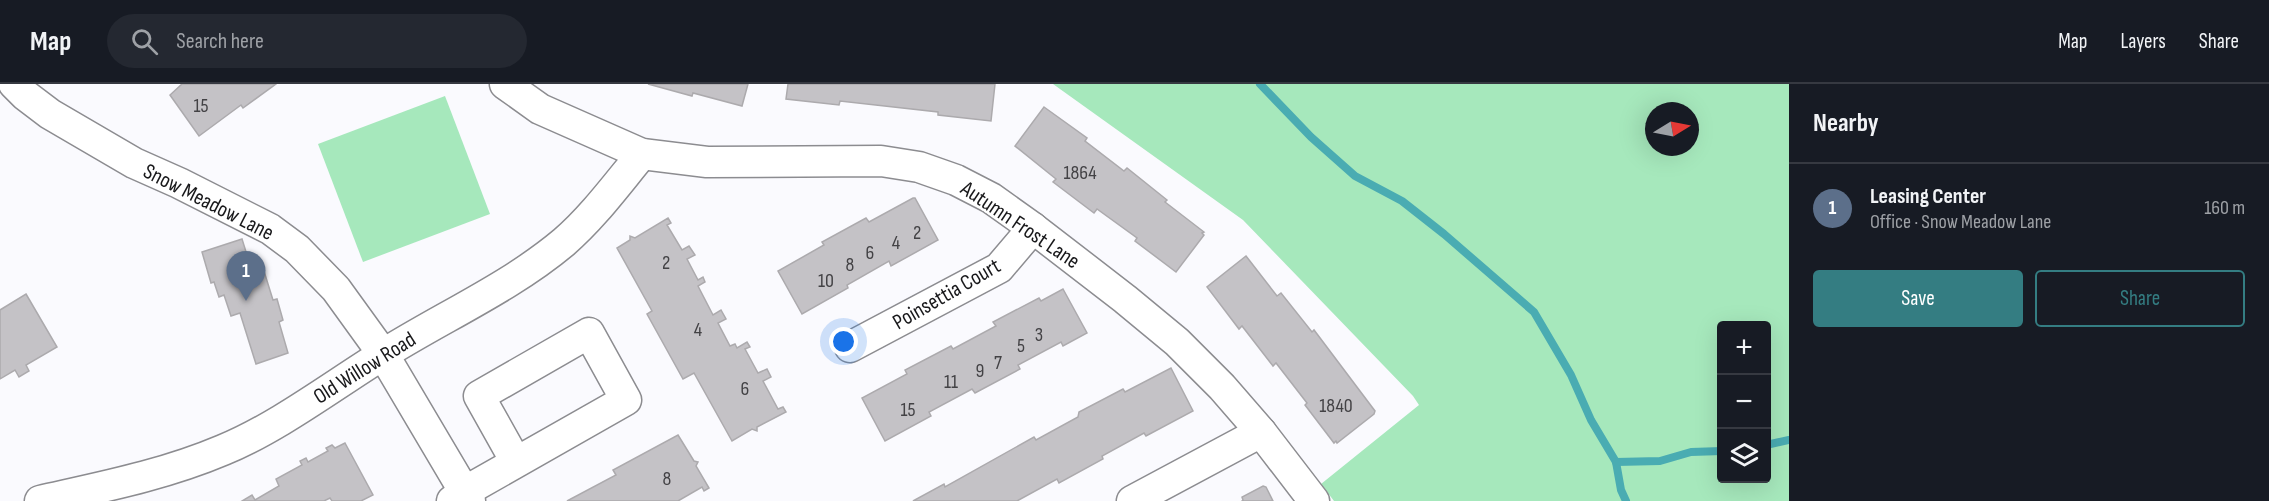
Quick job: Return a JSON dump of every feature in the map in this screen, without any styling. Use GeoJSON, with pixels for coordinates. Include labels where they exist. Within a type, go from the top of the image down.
{"type":"FeatureCollection","features":[{"type":"Feature","properties":{"kind":"street","name":"Snow Meadow Lane"},"geometry":{"type":"LineString","coordinates":[[14,84],[50,114],[134,163],[270,229],[297,249],[336,289],[382,354],[462,498]]}},
{"type":"Feature","properties":{"kind":"street","name":"Autumn Frost Lane"},"geometry":{"type":"LineString","coordinates":[[505,84],[540,109],[642,154],[707,162],[880,161],[919,167],[957,180],[991,198],[1033,228],[1177,342],[1222,387],[1261,432],[1314,501]]}},
{"type":"Feature","properties":{"kind":"street","name":"Old Willow Road"},"geometry":{"type":"LineString","coordinates":[[40,501],[130,481],[225,450],[269,426],[382,354],[528,270],[565,242],[592,214],[642,154]]}},
{"type":"Feature","properties":{"kind":"street","name":"Poinsettia Court"},"geometry":{"type":"LineString","coordinates":[[850,347],[999,268],[1033,228]]}},
{"type":"Feature","properties":{"kind":"street"},"geometry":{"type":"LineString","coordinates":[[462,498],[516,462],[626,400],[589,333],[478,396],[516,462]]}},
{"type":"Feature","properties":{"kind":"street"},"geometry":{"type":"LineString","coordinates":[[1132,501],[1261,432]]}},
{"type":"Feature","properties":{"kind":"green space"},"geometry":{"type":"Polygon","coordinates":[[[1053,84],[1789,84],[1789,501],[1334,501],[1321,484],[1419,405],[1413,396],[1243,220],[1053,84]]]}},
{"type":"Feature","properties":{"kind":"green space"},"geometry":{"type":"Polygon","coordinates":[[[445,96],[490,214],[363,262],[318,144],[445,96]]]}},
{"type":"Feature","properties":{"kind":"building"},"geometry":{"type":"Polygon","coordinates":[[[182,84],[276,84],[243,108],[241,105],[199,136],[170,95],[182,84]]]}},
{"type":"Feature","properties":{"kind":"building"},"geometry":{"type":"Polygon","coordinates":[[[648,84],[748,84],[742,106],[648,84]]]}},
{"type":"Feature","properties":{"kind":"building"},"geometry":{"type":"Polygon","coordinates":[[[788,84],[995,84],[991,121],[938,115],[938,112],[840,101],[839,105],[786,99],[788,84]]]}},
{"type":"Feature","properties":{"kind":"building"},"geometry":{"type":"Polygon","coordinates":[[[1044,107],[1087,138],[1085,141],[1124,171],[1127,168],[1167,200],[1165,202],[1204,232],[1176,272],[1135,241],[1137,238],[1097,209],[1094,213],[1053,182],[1056,179],[1015,146],[1044,107]]]}},
{"type":"Feature","properties":{"kind":"building"},"geometry":{"type":"Polygon","coordinates":[[[913,198],[938,240],[891,266],[889,261],[802,314],[778,271],[824,245],[822,242],[866,218],[869,222],[913,198]]]}},
{"type":"Feature","properties":{"kind":"building"},"geometry":{"type":"Polygon","coordinates":[[[668,218],[671,223],[667,225],[682,250],[689,246],[695,255],[687,259],[698,280],[703,277],[705,282],[698,286],[713,315],[721,310],[726,319],[718,323],[730,346],[735,344],[737,348],[747,342],[750,347],[745,349],[758,373],[767,369],[771,377],[763,381],[778,409],[783,407],[786,412],[757,427],[757,431],[752,429],[732,441],[694,373],[683,379],[647,314],[652,311],[617,248],[630,240],[630,236],[635,238],[668,218]]]}},
{"type":"Feature","properties":{"kind":"building"},"geometry":{"type":"Polygon","coordinates":[[[242,239],[252,271],[263,268],[273,300],[277,299],[283,320],[279,322],[288,353],[256,364],[240,313],[231,316],[224,295],[219,297],[214,282],[211,283],[202,252],[242,239]]]}},
{"type":"Feature","properties":{"kind":"building"},"geometry":{"type":"Polygon","coordinates":[[[1246,256],[1277,296],[1281,293],[1312,332],[1314,330],[1375,411],[1337,443],[1336,441],[1334,443],[1305,405],[1307,403],[1276,363],[1273,366],[1242,326],[1239,329],[1207,287],[1246,256]]]}},
{"type":"Feature","properties":{"kind":"building"},"geometry":{"type":"Polygon","coordinates":[[[1063,289],[1087,333],[1063,346],[1061,342],[1018,365],[1020,369],[975,393],[972,389],[929,412],[931,416],[885,441],[862,398],[907,374],[905,370],[951,346],[953,349],[996,326],[993,322],[1039,298],[1041,301],[1063,289]]]}},
{"type":"Feature","properties":{"kind":"building"},"geometry":{"type":"Polygon","coordinates":[[[26,294],[57,347],[26,365],[29,371],[19,377],[15,370],[0,379],[0,310],[26,294]]]}},
{"type":"Feature","properties":{"kind":"building"},"geometry":{"type":"Polygon","coordinates":[[[1171,368],[1193,411],[1146,436],[1144,433],[1059,483],[1057,479],[1017,501],[913,501],[944,484],[945,487],[1034,437],[1036,440],[1078,417],[1079,412],[1123,389],[1125,392],[1171,368]]]}},
{"type":"Feature","properties":{"kind":"building"},"geometry":{"type":"Polygon","coordinates":[[[678,435],[694,461],[698,462],[696,466],[709,488],[704,491],[702,487],[678,501],[567,501],[616,475],[613,470],[678,435]]]}},
{"type":"Feature","properties":{"kind":"building"},"geometry":{"type":"Polygon","coordinates":[[[345,443],[373,495],[361,501],[332,501],[330,498],[324,501],[242,501],[252,495],[255,500],[279,486],[276,479],[302,465],[300,461],[306,458],[308,462],[328,451],[326,448],[332,445],[335,448],[345,443]]]}},
{"type":"Feature","properties":{"kind":"building"},"geometry":{"type":"Polygon","coordinates":[[[1263,486],[1266,487],[1273,501],[1242,501],[1242,497],[1263,486]]]}},
{"type":"Feature","properties":{"kind":"waterway"},"geometry":{"type":"LineString","coordinates":[[1260,84],[1311,137],[1355,176],[1402,201],[1534,312],[1571,375],[1591,420],[1616,462],[1621,490],[1626,501]]}},
{"type":"Feature","properties":{"kind":"waterway"},"geometry":{"type":"LineString","coordinates":[[1771,444],[1789,440]]}},
{"type":"Feature","properties":{"kind":"waterway"},"geometry":{"type":"LineString","coordinates":[[1616,462],[1660,461],[1691,452],[1717,451]]}},
{"type":"Feature","properties":{"kind":"place","name":"Leasing Center"},"geometry":{"type":"Point","coordinates":[246,301]}}]}
